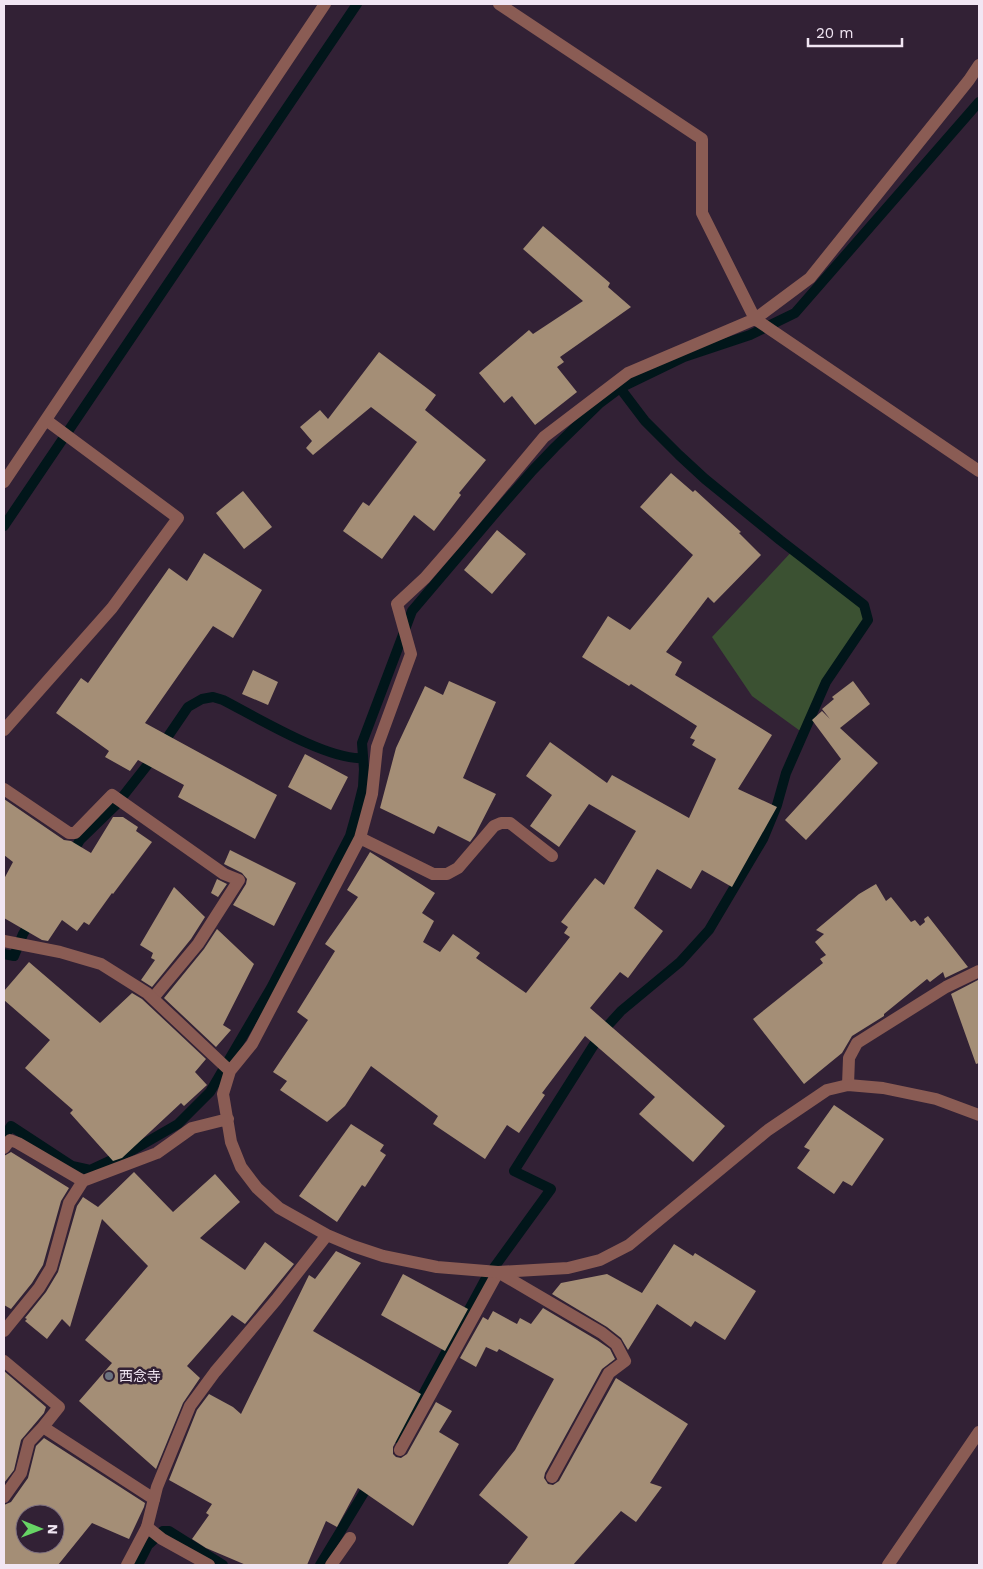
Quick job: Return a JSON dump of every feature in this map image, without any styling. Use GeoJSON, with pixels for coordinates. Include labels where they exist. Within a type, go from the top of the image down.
{"type":"FeatureCollection","features":[{"type":"Feature","properties":{"kind":"street"},"geometry":{"type":"LineString","coordinates":[[4,482],[50,424],[325,4]]}},
{"type":"Feature","properties":{"kind":"street"},"geometry":{"type":"LineString","coordinates":[[500,4],[702,139],[702,213],[755,319],[979,471]]}},
{"type":"Feature","properties":{"kind":"street"},"geometry":{"type":"LineString","coordinates":[[979,64],[963,88],[810,278],[755,319],[628,373],[544,437],[426,578],[398,604],[411,654],[377,747],[372,794],[360,838],[252,1044],[230,1071],[223,1094],[231,1142],[241,1167],[257,1188],[279,1208],[327,1235],[353,1246],[437,1267],[498,1272],[568,1268],[600,1260],[629,1245],[768,1130],[827,1090],[848,1085],[882,1088],[936,1099],[979,1114]]}},
{"type":"Feature","properties":{"kind":"street"},"geometry":{"type":"LineString","coordinates":[[4,730],[112,608],[178,518],[50,424]]}},
{"type":"Feature","properties":{"kind":"street"},"geometry":{"type":"LineString","coordinates":[[4,789],[69,833],[75,833],[112,796],[224,874],[239,880],[198,944],[153,998]]}},
{"type":"Feature","properties":{"kind":"street"},"geometry":{"type":"LineString","coordinates":[[360,838],[433,874],[447,874],[458,868],[494,826],[501,823],[510,823],[552,856]]}},
{"type":"Feature","properties":{"kind":"street"},"geometry":{"type":"LineString","coordinates":[[4,941],[60,952],[101,964],[147,993],[230,1071]]}},
{"type":"Feature","properties":{"kind":"street"},"geometry":{"type":"LineString","coordinates":[[848,1085],[849,1058],[857,1043],[946,987],[979,971]]}},
{"type":"Feature","properties":{"kind":"street"},"geometry":{"type":"LineString","coordinates":[[4,1331],[39,1288],[51,1268],[69,1203],[83,1181],[157,1153],[192,1128],[228,1119]]}},
{"type":"Feature","properties":{"kind":"street"},"geometry":{"type":"LineString","coordinates":[[6,1142],[18,1143],[83,1181]]}},
{"type":"Feature","properties":{"kind":"street"},"geometry":{"type":"LineString","coordinates":[[127,1565],[147,1527],[157,1487],[190,1406],[215,1372],[276,1300],[327,1235]]}},
{"type":"Feature","properties":{"kind":"street"},"geometry":{"type":"LineString","coordinates":[[400,1450],[498,1272]]}},
{"type":"Feature","properties":{"kind":"street"},"geometry":{"type":"LineString","coordinates":[[498,1272],[602,1333],[616,1344],[625,1361],[609,1373],[552,1477]]}},
{"type":"Feature","properties":{"kind":"street"},"geometry":{"type":"LineString","coordinates":[[4,1361],[59,1407],[29,1442],[21,1473],[4,1497]]}},
{"type":"Feature","properties":{"kind":"street"},"geometry":{"type":"LineString","coordinates":[[43,1427],[154,1499]]}},
{"type":"Feature","properties":{"kind":"street"},"geometry":{"type":"LineString","coordinates":[[888,1565],[979,1432]]}},
{"type":"Feature","properties":{"kind":"street"},"geometry":{"type":"LineString","coordinates":[[147,1527],[162,1539],[209,1565]]}},
{"type":"Feature","properties":{"kind":"street"},"geometry":{"type":"LineString","coordinates":[[331,1565],[350,1538]]}},
{"type":"Feature","properties":{"kind":"green space"},"geometry":{"type":"Polygon","coordinates":[[[795,548],[862,605],[866,619],[825,681],[803,733],[752,696],[712,637],[795,548]]]}},
{"type":"Feature","properties":{"kind":"building"},"geometry":{"type":"Polygon","coordinates":[[[543,226],[610,283],[608,287],[631,307],[560,357],[564,362],[557,367],[577,392],[535,425],[512,396],[504,403],[479,373],[529,330],[533,334],[583,301],[523,249],[543,226]]]}},
{"type":"Feature","properties":{"kind":"building"},"geometry":{"type":"Polygon","coordinates":[[[379,352],[436,395],[425,410],[486,460],[459,493],[461,495],[434,531],[414,515],[382,559],[343,531],[363,502],[369,506],[417,442],[371,407],[313,455],[306,448],[312,441],[300,427],[320,410],[328,419],[379,352]]]}},
{"type":"Feature","properties":{"kind":"building"},"geometry":{"type":"Polygon","coordinates":[[[671,473],[693,492],[695,490],[741,532],[739,533],[761,555],[714,603],[708,597],[666,652],[682,662],[675,675],[772,735],[738,789],[777,807],[732,887],[702,870],[691,889],[657,869],[634,908],[663,931],[628,978],[620,972],[590,1008],[725,1126],[693,1162],[639,1114],[655,1097],[585,1036],[542,1093],[545,1095],[519,1133],[507,1125],[485,1159],[433,1124],[438,1116],[371,1066],[345,1106],[327,1122],[280,1090],[287,1081],[273,1072],[308,1020],[297,1012],[335,951],[325,944],[358,897],[347,890],[370,852],[435,893],[422,913],[434,921],[423,942],[440,952],[453,934],[480,953],[476,958],[526,993],[570,937],[564,933],[568,927],[561,922],[595,878],[604,885],[636,831],[589,804],[559,847],[530,826],[552,795],[526,776],[550,742],[607,783],[612,775],[689,818],[716,759],[692,745],[695,740],[690,738],[697,726],[631,684],[629,686],[582,657],[608,616],[630,630],[693,555],[640,507],[671,473]]]}},
{"type":"Feature","properties":{"kind":"building"},"geometry":{"type":"Polygon","coordinates":[[[243,491],[272,527],[244,549],[216,513],[243,491]]]}},
{"type":"Feature","properties":{"kind":"building"},"geometry":{"type":"Polygon","coordinates":[[[497,530],[526,554],[492,594],[464,570],[497,530]]]}},
{"type":"Feature","properties":{"kind":"building"},"geometry":{"type":"Polygon","coordinates":[[[204,553],[262,590],[233,638],[213,626],[145,723],[277,795],[255,839],[178,797],[184,785],[138,760],[130,771],[105,757],[109,751],[56,713],[81,678],[88,683],[169,568],[187,581],[204,553]]]}},
{"type":"Feature","properties":{"kind":"building"},"geometry":{"type":"Polygon","coordinates":[[[253,670],[278,682],[268,705],[242,694],[253,670]]]}},
{"type":"Feature","properties":{"kind":"building"},"geometry":{"type":"Polygon","coordinates":[[[449,681],[496,702],[463,778],[496,794],[470,842],[438,826],[434,834],[380,808],[396,748],[425,686],[443,695],[449,681]]]}},
{"type":"Feature","properties":{"kind":"building"},"geometry":{"type":"Polygon","coordinates":[[[853,681],[870,704],[840,728],[878,763],[806,840],[785,820],[841,759],[812,720],[822,711],[830,719],[822,709],[834,699],[832,697],[853,681]]]}},
{"type":"Feature","properties":{"kind":"building"},"geometry":{"type":"Polygon","coordinates":[[[305,754],[348,777],[331,810],[288,787],[305,754]]]}},
{"type":"Feature","properties":{"kind":"building"},"geometry":{"type":"Polygon","coordinates":[[[4,799],[64,840],[71,841],[91,853],[113,817],[123,817],[138,827],[136,831],[152,842],[89,925],[84,922],[77,931],[62,920],[48,941],[42,940],[4,918],[4,879],[13,862],[4,855],[4,799]]]}},
{"type":"Feature","properties":{"kind":"building"},"geometry":{"type":"Polygon","coordinates":[[[230,850],[296,883],[274,926],[233,905],[247,879],[242,873],[224,864],[230,850]]]}},
{"type":"Feature","properties":{"kind":"building"},"geometry":{"type":"Polygon","coordinates":[[[217,879],[227,884],[218,897],[211,893],[217,879]]]}},
{"type":"Feature","properties":{"kind":"building"},"geometry":{"type":"Polygon","coordinates":[[[876,884],[886,901],[891,897],[911,922],[915,920],[920,926],[928,916],[968,967],[945,978],[943,972],[930,982],[927,979],[884,1014],[884,1016],[852,1036],[842,1053],[804,1084],[753,1019],[823,963],[820,959],[826,955],[815,942],[824,934],[816,930],[859,894],[876,884]]]}},
{"type":"Feature","properties":{"kind":"building"},"geometry":{"type":"Polygon","coordinates":[[[174,887],[205,917],[191,939],[152,987],[141,980],[155,960],[151,958],[153,953],[140,945],[174,887]]]}},
{"type":"Feature","properties":{"kind":"building"},"geometry":{"type":"Polygon","coordinates":[[[217,929],[254,964],[223,1025],[231,1030],[216,1047],[164,998],[204,949],[217,929]]]}},
{"type":"Feature","properties":{"kind":"building"},"geometry":{"type":"Polygon","coordinates":[[[29,962],[100,1023],[132,993],[142,999],[206,1059],[195,1072],[207,1085],[184,1106],[181,1103],[122,1158],[113,1161],[70,1113],[73,1110],[25,1068],[50,1040],[4,1000],[4,991],[29,962]]]}},
{"type":"Feature","properties":{"kind":"building"},"geometry":{"type":"Polygon","coordinates":[[[978,980],[979,1063],[976,1064],[951,994],[978,980]]]}},
{"type":"Feature","properties":{"kind":"building"},"geometry":{"type":"Polygon","coordinates":[[[834,1105],[884,1139],[852,1186],[843,1181],[834,1194],[797,1168],[810,1150],[804,1147],[834,1105]]]}},
{"type":"Feature","properties":{"kind":"building"},"geometry":{"type":"Polygon","coordinates":[[[351,1124],[384,1145],[380,1151],[386,1155],[365,1187],[362,1185],[337,1222],[299,1196],[351,1124]]]}},
{"type":"Feature","properties":{"kind":"building"},"geometry":{"type":"Polygon","coordinates":[[[11,1152],[69,1188],[61,1201],[43,1265],[32,1283],[11,1309],[4,1305],[4,1156],[11,1152]]]}},
{"type":"Feature","properties":{"kind":"building"},"geometry":{"type":"Polygon","coordinates":[[[134,1172],[173,1212],[215,1174],[240,1202],[200,1238],[245,1270],[265,1242],[294,1264],[245,1324],[232,1315],[187,1366],[200,1378],[183,1403],[156,1469],[79,1401],[112,1363],[85,1340],[148,1266],[102,1219],[70,1327],[62,1319],[47,1339],[25,1321],[27,1319],[25,1318],[46,1292],[58,1272],[77,1206],[83,1197],[98,1207],[134,1172]]]}},
{"type":"Feature","properties":{"kind":"building"},"geometry":{"type":"Polygon","coordinates":[[[674,1244],[693,1256],[695,1253],[756,1291],[725,1340],[695,1321],[691,1327],[657,1304],[628,1350],[621,1338],[607,1327],[552,1294],[561,1283],[607,1274],[642,1293],[674,1244]]]}},
{"type":"Feature","properties":{"kind":"building"},"geometry":{"type":"Polygon","coordinates":[[[336,1251],[361,1263],[313,1331],[421,1394],[393,1447],[393,1454],[396,1457],[401,1458],[407,1454],[436,1402],[452,1411],[439,1432],[459,1444],[413,1526],[358,1488],[337,1527],[326,1521],[307,1565],[246,1565],[206,1548],[192,1539],[209,1515],[206,1513],[212,1504],[169,1480],[197,1410],[209,1394],[233,1407],[241,1414],[309,1275],[315,1279],[336,1251]]]}},
{"type":"Feature","properties":{"kind":"building"},"geometry":{"type":"Polygon","coordinates":[[[403,1274],[468,1309],[445,1351],[381,1315],[403,1274]]]}},
{"type":"Feature","properties":{"kind":"building"},"geometry":{"type":"Polygon","coordinates":[[[543,1308],[610,1349],[615,1359],[602,1369],[545,1473],[544,1478],[548,1484],[553,1485],[559,1481],[616,1378],[688,1424],[650,1483],[662,1487],[636,1522],[621,1511],[573,1565],[507,1565],[528,1537],[479,1495],[515,1450],[554,1379],[499,1349],[497,1352],[486,1347],[476,1367],[460,1358],[483,1317],[488,1320],[493,1311],[517,1324],[520,1318],[531,1324],[543,1308]]]}},
{"type":"Feature","properties":{"kind":"building"},"geometry":{"type":"Polygon","coordinates":[[[4,1371],[46,1407],[44,1413],[21,1440],[14,1470],[4,1483],[4,1371]]]}},
{"type":"Feature","properties":{"kind":"building"},"geometry":{"type":"Polygon","coordinates":[[[44,1438],[145,1503],[129,1539],[92,1523],[58,1565],[4,1565],[4,1505],[11,1502],[28,1478],[36,1446],[44,1438]]]}},
{"type":"Feature","properties":{"kind":"waterway"},"geometry":{"type":"LineString","coordinates":[[4,526],[357,4]]}},
{"type":"Feature","properties":{"kind":"waterway"},"geometry":{"type":"LineString","coordinates":[[4,1137],[11,1126],[72,1166],[90,1170],[133,1150],[178,1124],[210,1092],[271,988],[350,836],[363,787],[362,743],[412,611],[533,470],[600,403],[620,388],[684,357],[750,335],[795,313],[979,102]]}},
{"type":"Feature","properties":{"kind":"waterway"},"geometry":{"type":"LineString","coordinates":[[397,1438],[425,1391],[485,1280],[551,1189],[514,1171],[602,1032],[621,1011],[680,962],[709,930],[763,839],[777,805],[786,773],[826,682],[868,620],[864,605],[780,540],[705,479],[679,455],[645,421],[620,388]]}},
{"type":"Feature","properties":{"kind":"waterway"},"geometry":{"type":"LineString","coordinates":[[71,855],[80,840],[116,805],[156,754],[188,707],[202,699],[213,697],[223,700],[273,727],[331,753],[363,758]]}},
{"type":"Feature","properties":{"kind":"waterway"},"geometry":{"type":"LineString","coordinates":[[4,954],[14,956],[23,934],[32,919]]}},
{"type":"Feature","properties":{"kind":"waterway"},"geometry":{"type":"LineString","coordinates":[[320,1565],[371,1481]]}},
{"type":"Feature","properties":{"kind":"waterway"},"geometry":{"type":"LineString","coordinates":[[138,1565],[148,1545],[163,1531],[169,1531],[223,1565]]}},
{"type":"Feature","properties":{"kind":"place","name":"西念寺"},"geometry":{"type":"Point","coordinates":[109,1376]}}]}
